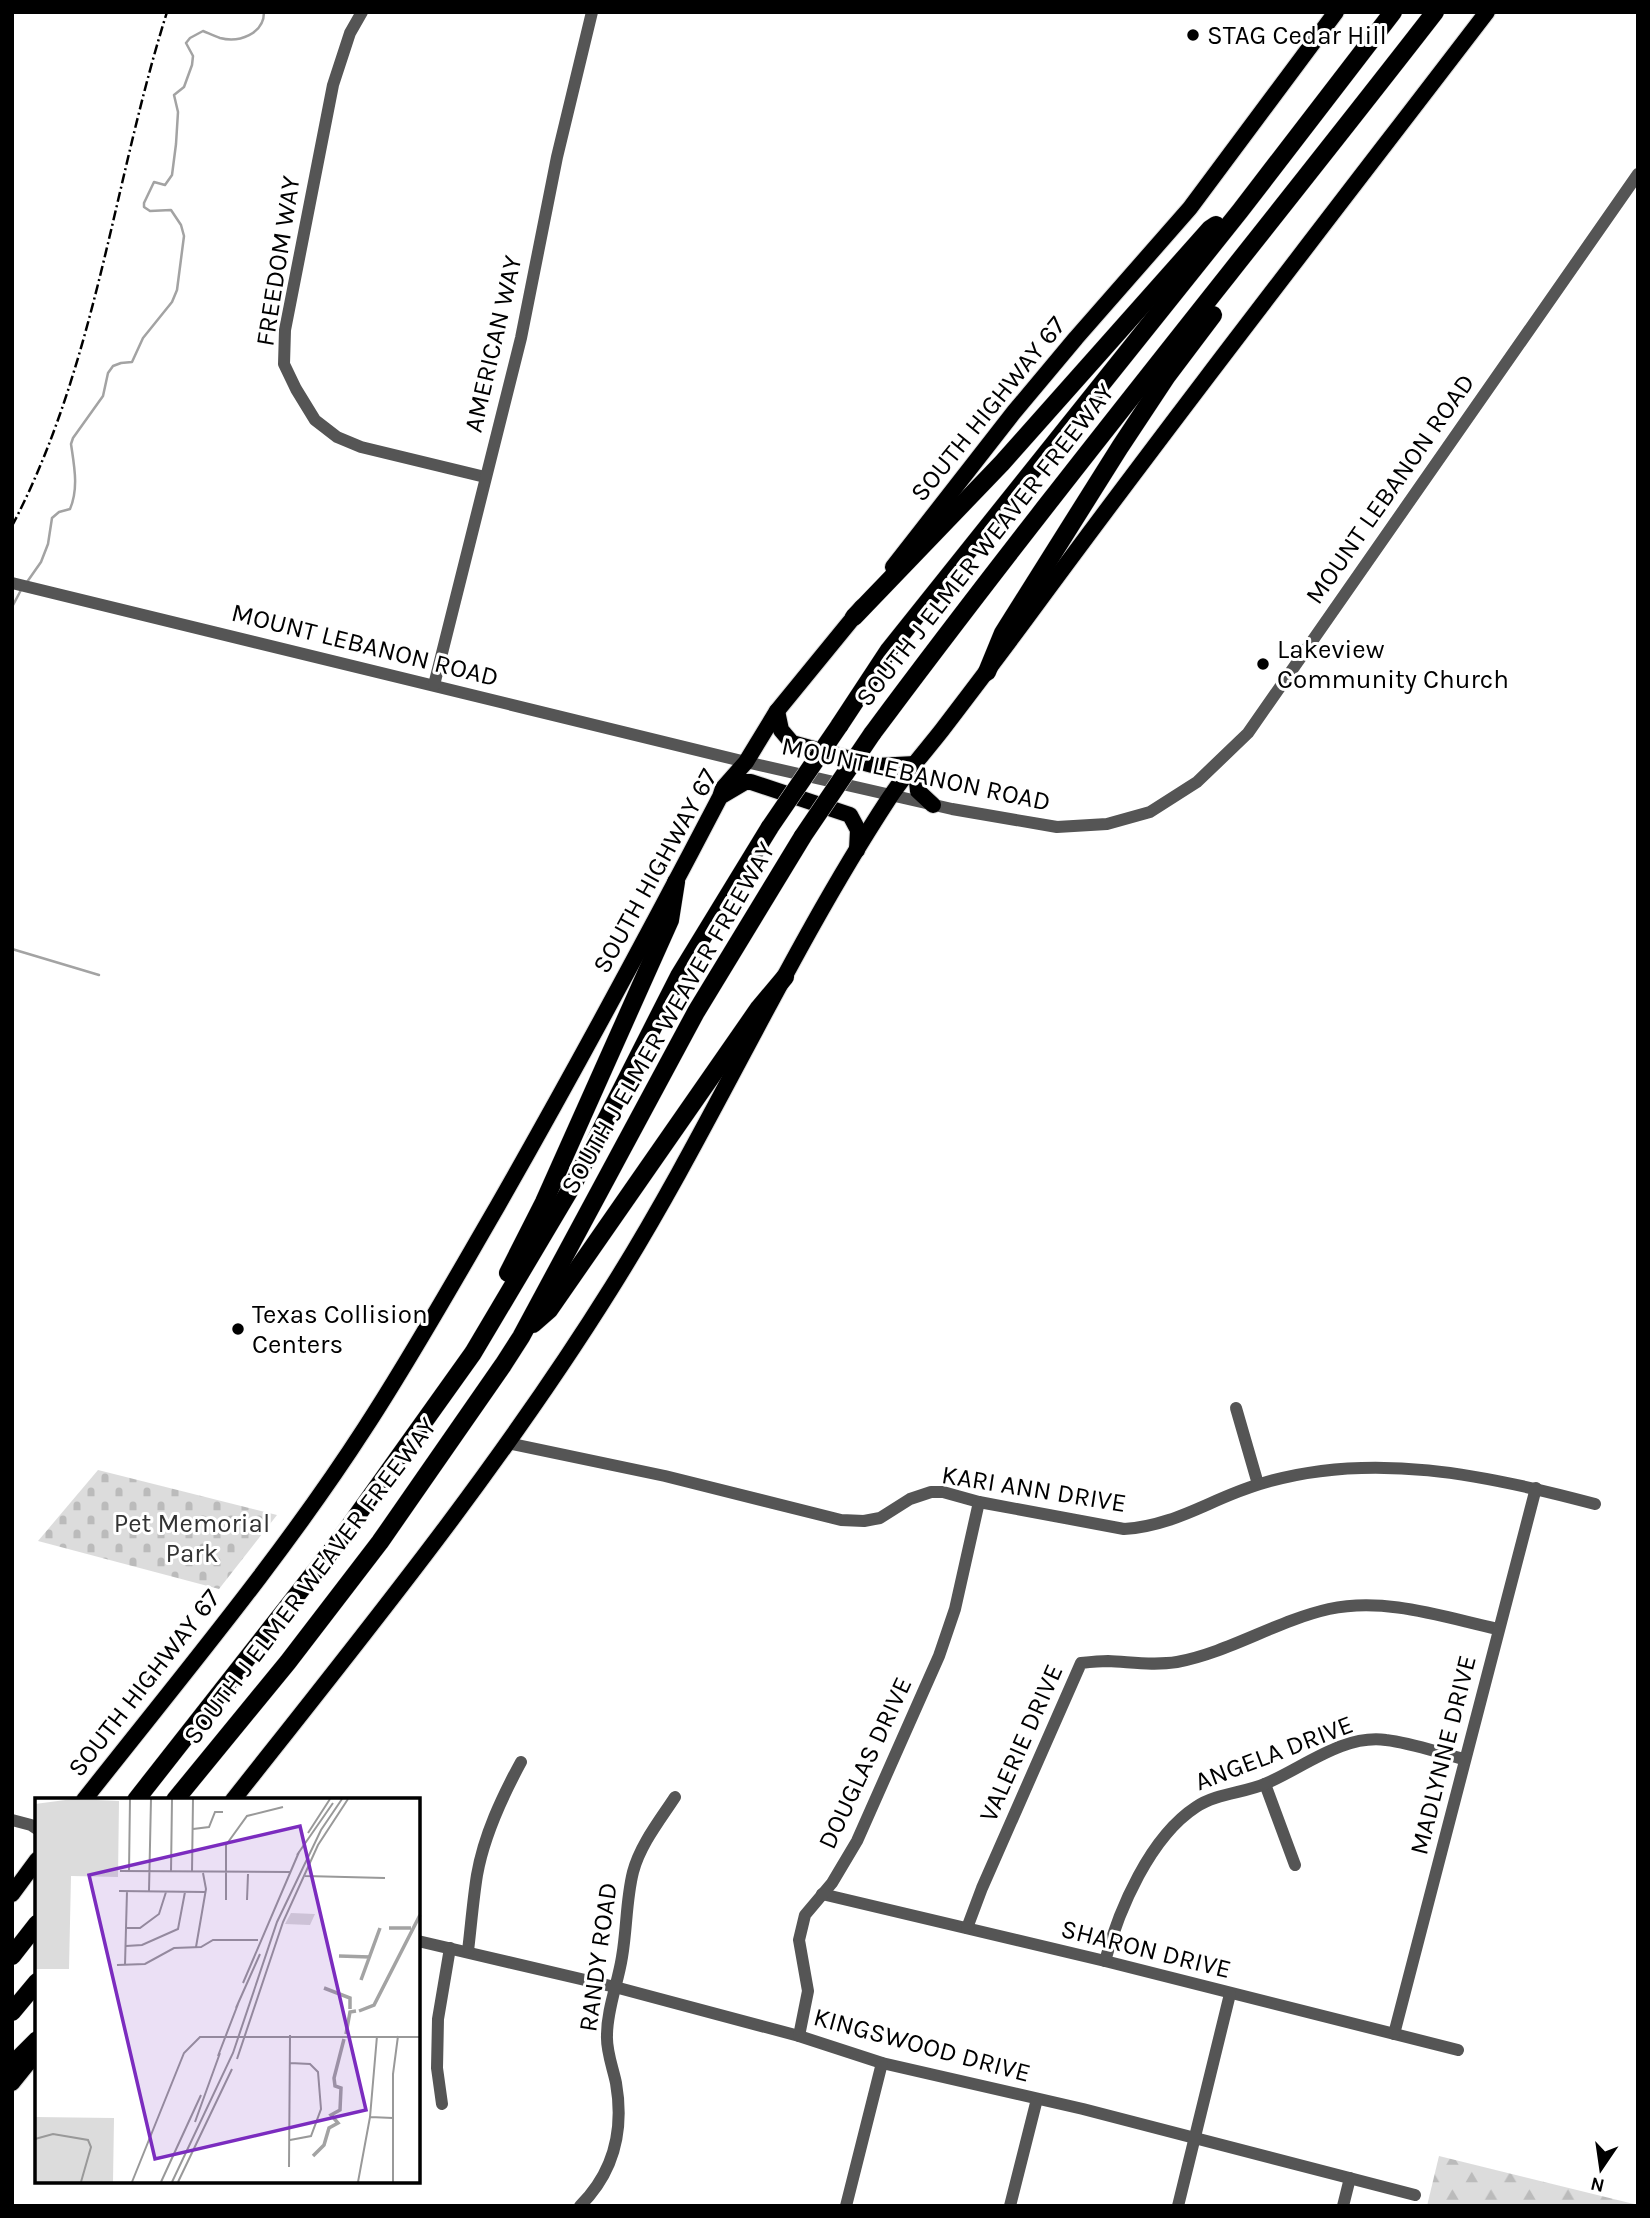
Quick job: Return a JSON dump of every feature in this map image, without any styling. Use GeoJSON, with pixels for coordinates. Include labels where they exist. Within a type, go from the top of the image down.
{"type":"FeatureCollection","features":[{"type":"Feature","properties":{"kind":"highway","name":"SOUTH J ELMER WEAVER FREEWAY"},"geometry":{"type":"LineString","coordinates":[[137,1798],[335,1545],[473,1353],[574,1183],[679,976],[770,827],[889,650],[1240,211],[1393,12]]}},
{"type":"Feature","properties":{"kind":"highway","name":"SOUTH J ELMER WEAVER FREEWAY"},"geometry":{"type":"LineString","coordinates":[[177,1798],[288,1662],[380,1542],[521,1336],[696,1012],[803,836],[873,734],[978,592],[1435,12]]}},
{"type":"Feature","properties":{"kind":"highway"},"geometry":{"type":"LineString","coordinates":[[987,672],[1003,633],[1120,447],[1167,376],[1278,227],[1288,201]]}},
{"type":"Feature","properties":{"kind":"highway"},"geometry":{"type":"LineString","coordinates":[[854,617],[1002,463],[1210,229],[1240,211]]}},
{"type":"Feature","properties":{"kind":"highway"},"geometry":{"type":"LineString","coordinates":[[473,1353],[495,1298],[544,1202],[670,920],[676,882]]}},
{"type":"Feature","properties":{"kind":"highway"},"geometry":{"type":"LineString","coordinates":[[521,1336],[549,1310],[759,1008],[785,977]]}},
{"type":"Feature","properties":{"kind":"highway"},"geometry":{"type":"LineString","coordinates":[[12,1956],[35,1927]]}},
{"type":"Feature","properties":{"kind":"highway"},"geometry":{"type":"LineString","coordinates":[[12,2012],[35,1984]]}},
{"type":"Feature","properties":{"kind":"highway"},"geometry":{"type":"LineString","coordinates":[[12,2065],[35,2042]]}},
{"type":"Feature","properties":{"kind":"main road","name":"SOUTH HIGHWAY 67"},"geometry":{"type":"LineString","coordinates":[[86,1798],[278,1550],[364,1429],[433,1319],[548,1119],[676,882],[723,788],[746,762],[777,711],[1014,412],[1190,208],[1336,12]]}},
{"type":"Feature","properties":{"kind":"main road"},"geometry":{"type":"LineString","coordinates":[[235,1798],[369,1628],[509,1443],[615,1282],[816,917],[891,795],[1487,12]]}},
{"type":"Feature","properties":{"kind":"main road"},"geometry":{"type":"LineString","coordinates":[[777,711],[781,730],[792,743],[876,766],[915,764]]}},
{"type":"Feature","properties":{"kind":"main road"},"geometry":{"type":"LineString","coordinates":[[915,764],[918,792],[933,804]]}},
{"type":"Feature","properties":{"kind":"main road"},"geometry":{"type":"LineString","coordinates":[[720,797],[745,782],[751,782],[850,815],[858,830],[858,850]]}},
{"type":"Feature","properties":{"kind":"main road"},"geometry":{"type":"LineString","coordinates":[[12,1894],[35,1863]]}},
{"type":"Feature","properties":{"kind":"main road"},"geometry":{"type":"LineString","coordinates":[[12,2083],[35,2054]]}},
{"type":"Feature","properties":{"kind":"street","name":"FREEDOM WAY"},"geometry":{"type":"LineString","coordinates":[[362,12],[351,33],[333,85],[285,330],[285,363],[301,400],[316,420],[337,437],[361,447],[485,477]]}},
{"type":"Feature","properties":{"kind":"street","name":"AMERICAN WAY"},"geometry":{"type":"LineString","coordinates":[[434,685],[521,338],[557,157],[592,12]]}},
{"type":"Feature","properties":{"kind":"street","name":"MOUNT LEBANON ROAD"},"geometry":{"type":"LineString","coordinates":[[12,583],[891,795],[991,817],[1056,827],[1107,824],[1150,812],[1197,782],[1248,733],[1638,174]]}},
{"type":"Feature","properties":{"kind":"street"},"geometry":{"type":"LineString","coordinates":[[1236,1408],[1258,1484]]}},
{"type":"Feature","properties":{"kind":"street","name":"KARI ANN DRIVE"},"geometry":{"type":"LineString","coordinates":[[509,1443],[665,1476],[841,1520],[864,1521],[880,1517],[910,1499],[931,1492],[943,1492],[979,1502],[1124,1529],[1148,1528],[1258,1484],[1301,1473],[1390,1466],[1433,1470],[1536,1488],[1595,1504]]}},
{"type":"Feature","properties":{"kind":"street","name":"MADLYNNE DRIVE"},"geometry":{"type":"LineString","coordinates":[[1394,2034],[1536,1488]]}},
{"type":"Feature","properties":{"kind":"street","name":"DOUGLAS DRIVE"},"geometry":{"type":"LineString","coordinates":[[799,2036],[808,1991],[799,1940],[805,1915],[841,1870],[857,1840],[939,1656],[955,1609],[979,1502]]}},
{"type":"Feature","properties":{"kind":"street","name":"VALERIE DRIVE"},"geometry":{"type":"LineString","coordinates":[[967,1928],[1081,1663],[1107,1661],[1140,1665],[1175,1662],[1219,1651],[1266,1630],[1329,1609],[1380,1605],[1498,1629]]}},
{"type":"Feature","properties":{"kind":"street","name":"ANGELA DRIVE"},"geometry":{"type":"LineString","coordinates":[[1105,1961],[1131,1894],[1155,1846],[1195,1807],[1265,1784],[1338,1748],[1361,1741],[1385,1739],[1464,1759]]}},
{"type":"Feature","properties":{"kind":"street"},"geometry":{"type":"LineString","coordinates":[[468,1951],[481,1861],[503,1795],[521,1762]]}},
{"type":"Feature","properties":{"kind":"street"},"geometry":{"type":"LineString","coordinates":[[1265,1784],[1295,1865]]}},
{"type":"Feature","properties":{"kind":"street","name":"RANDY ROAD"},"geometry":{"type":"LineString","coordinates":[[580,2206],[598,2184],[616,2148],[619,2126],[617,2086],[607,2036],[634,1869],[649,1838],[675,1797]]}},
{"type":"Feature","properties":{"kind":"street"},"geometry":{"type":"LineString","coordinates":[[12,1820],[35,1828]]}},
{"type":"Feature","properties":{"kind":"street","name":"SHARON DRIVE"},"geometry":{"type":"LineString","coordinates":[[822,1894],[1105,1961],[1458,2050]]}},
{"type":"Feature","properties":{"kind":"street","name":"KINGSWOOD DRIVE"},"geometry":{"type":"LineString","coordinates":[[420,1941],[615,1987],[799,2036],[882,2063],[1037,2099],[1415,2195]]}},
{"type":"Feature","properties":{"kind":"street"},"geometry":{"type":"LineString","coordinates":[[442,2105],[437,2068],[438,2019],[450,1948]]}},
{"type":"Feature","properties":{"kind":"street"},"geometry":{"type":"LineString","coordinates":[[1178,2206],[1230,1994]]}},
{"type":"Feature","properties":{"kind":"street"},"geometry":{"type":"LineString","coordinates":[[846,2206],[882,2063]]}},
{"type":"Feature","properties":{"kind":"street"},"geometry":{"type":"LineString","coordinates":[[1010,2206],[1037,2099]]}},
{"type":"Feature","properties":{"kind":"street"},"geometry":{"type":"LineString","coordinates":[[1343,2206],[1350,2178]]}},
{"type":"Feature","properties":{"kind":"green space","name":"Pet Memorial Park"},"geometry":{"type":"Polygon","coordinates":[[[98,1470],[277,1515],[219,1589],[38,1541],[98,1470]]]}},
{"type":"Feature","properties":{"kind":"green space"},"geometry":{"type":"Polygon","coordinates":[[[1439,2156],[1638,2205],[1638,2206],[1427,2206],[1439,2156]]]}},
{"type":"Feature","properties":{"kind":"waterway"},"geometry":{"type":"LineString","coordinates":[[27,582],[41,562],[48,544],[52,518],[59,512],[70,509],[73,501],[73,438],[103,396],[108,373],[113,366],[132,362],[143,338],[172,302],[177,290],[184,236],[181,225],[171,210],[150,211],[144,207],[144,203],[154,182],[165,185],[172,175],[178,112],[174,95],[184,87],[193,56],[186,43],[203,31],[220,38],[242,38],[260,26],[264,12]]}},
{"type":"Feature","properties":{"kind":"waterway"},"geometry":{"type":"LineString","coordinates":[[12,607],[21,590]]}},
{"type":"Feature","properties":{"kind":"waterway"},"geometry":{"type":"LineString","coordinates":[[12,949],[99,975]]}},
{"type":"Feature","properties":{"kind":"railway"},"geometry":{"type":"LineString","coordinates":[[12,526],[41,465],[84,338],[148,77],[167,12]]}},
{"type":"Feature","properties":{"kind":"place","name":"STAG Cedar Hill"},"geometry":{"type":"Point","coordinates":[1193,35]}},
{"type":"Feature","properties":{"kind":"place","name":"Lakeview Community Church"},"geometry":{"type":"Point","coordinates":[1263,664]}},
{"type":"Feature","properties":{"kind":"place","name":"Texas Collision Centers"},"geometry":{"type":"Point","coordinates":[238,1329]}}]}
